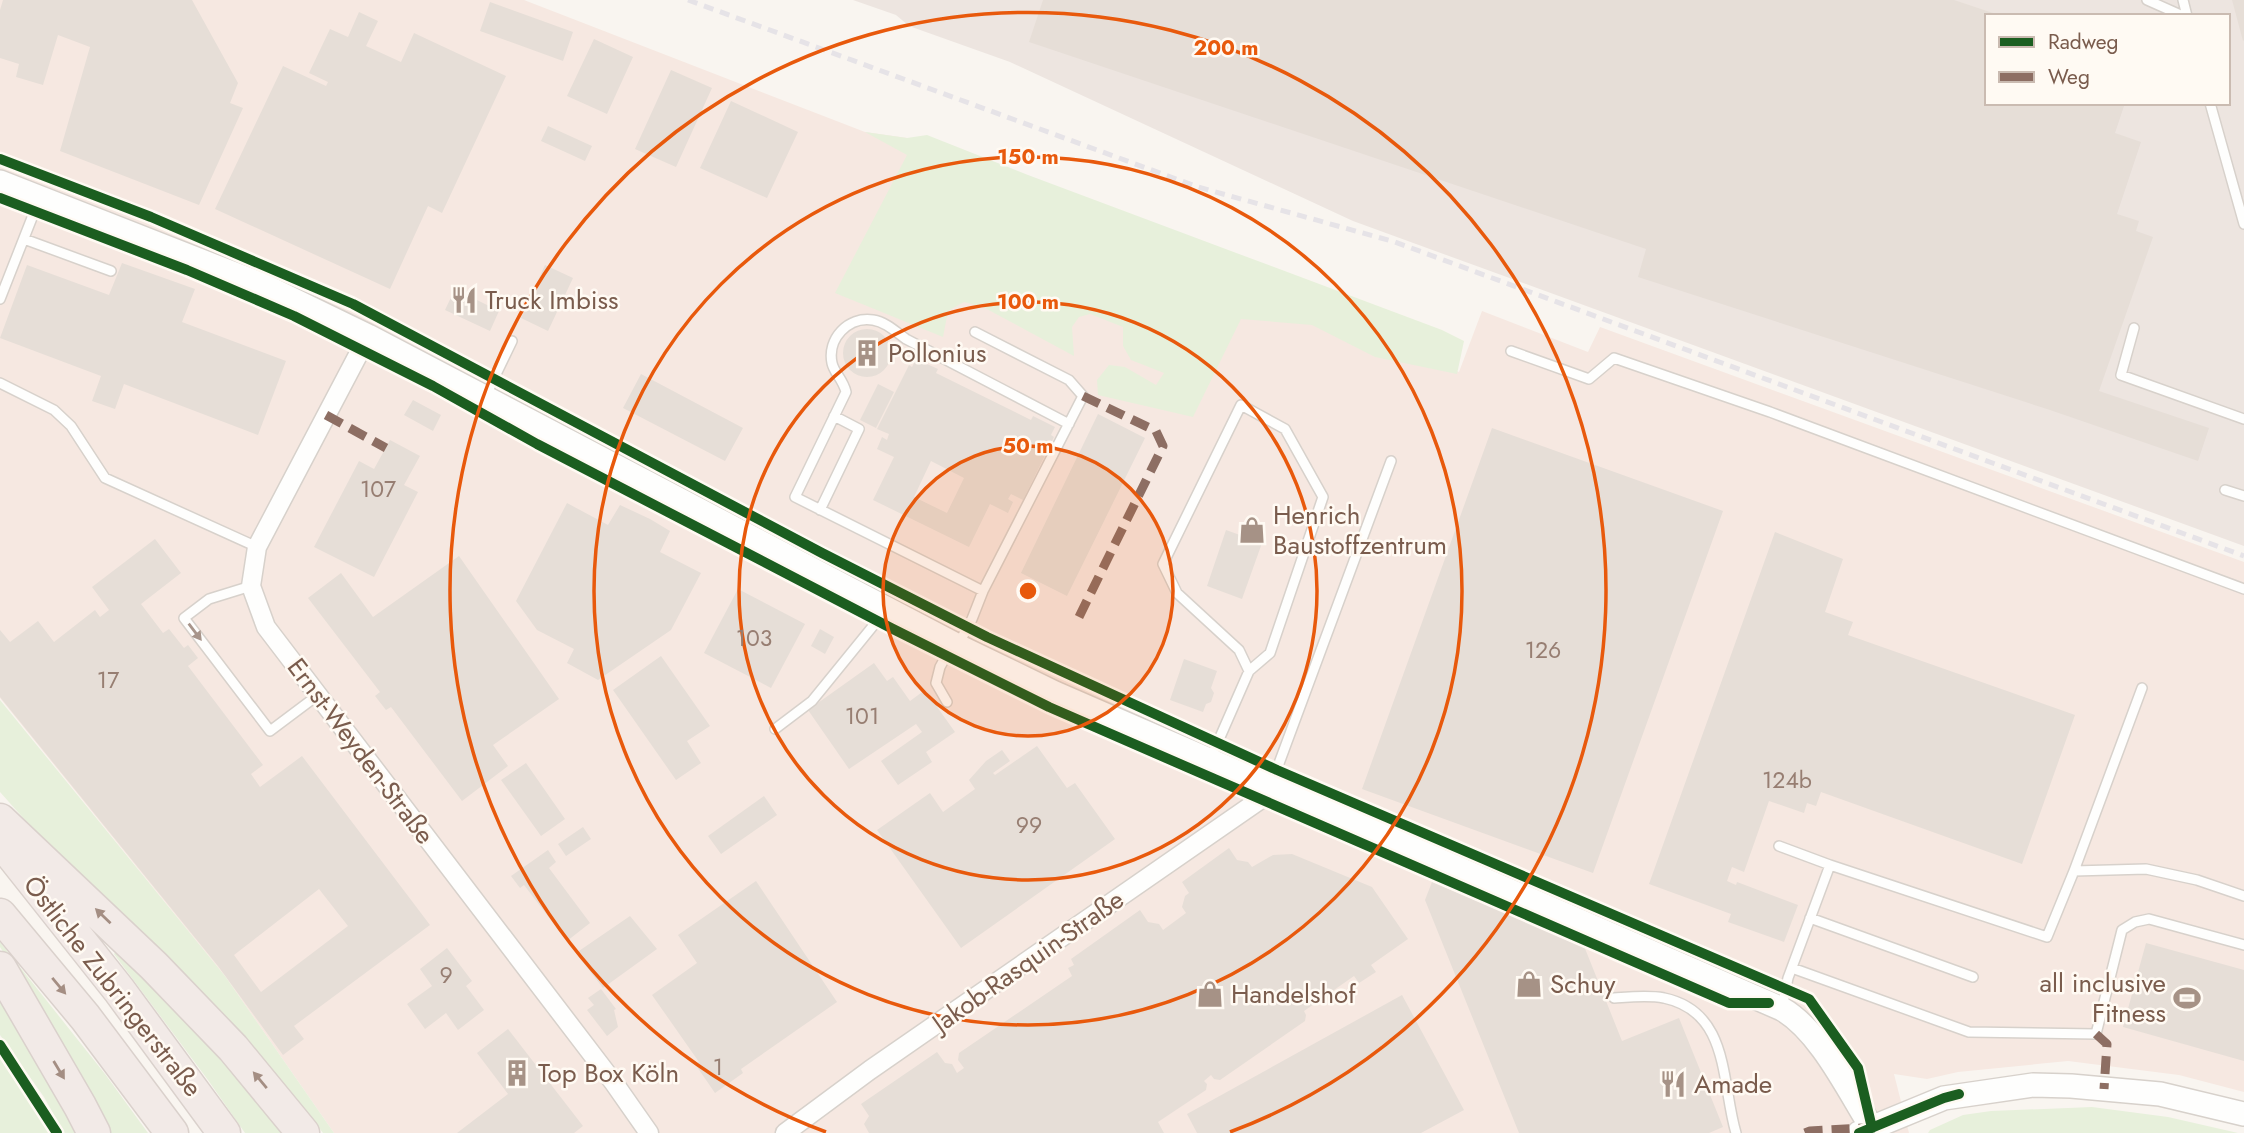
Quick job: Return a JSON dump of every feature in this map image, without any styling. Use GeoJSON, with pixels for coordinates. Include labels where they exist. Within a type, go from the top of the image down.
{"type":"FeatureCollection","features":[{"type":"Feature","properties":{"kind":"highway"},"geometry":{"type":"LineString","coordinates":[[0,820],[155,966],[233,1048],[303,1133]]}},
{"type":"Feature","properties":{"kind":"highway","name":"Östliche Zubringerstraße"},"geometry":{"type":"LineString","coordinates":[[0,840],[119,990],[224,1133]]}},
{"type":"Feature","properties":{"kind":"highway","name":"Östliche Zubringerstraße"},"geometry":{"type":"LineString","coordinates":[[0,915],[85,1017],[172,1133]]}},
{"type":"Feature","properties":{"kind":"highway"},"geometry":{"type":"LineString","coordinates":[[0,968],[94,1133]]}},
{"type":"Feature","properties":{"kind":"street"},"geometry":{"type":"LineString","coordinates":[[0,182],[265,286],[368,336],[955,645],[1055,693],[1782,1009],[1796,1017],[1811,1035],[1869,1131],[1944,1098],[2033,1085],[2160,1094],[2244,1114]]}},
{"type":"Feature","properties":{"kind":"street","name":"Ernst-Weyden-Straße"},"geometry":{"type":"LineString","coordinates":[[368,336],[257,547],[251,586],[266,627],[614,1083],[649,1133]]}},
{"type":"Feature","properties":{"kind":"street","name":"Jakob-Rasquin-Straße"},"geometry":{"type":"LineString","coordinates":[[785,1133],[881,1062],[1261,799],[1268,786]]}},
{"type":"Feature","properties":{"kind":"lane"},"geometry":{"type":"LineString","coordinates":[[2147,0],[2180,14]]}},
{"type":"Feature","properties":{"kind":"lane"},"geometry":{"type":"LineString","coordinates":[[2211,105],[2244,224]]}},
{"type":"Feature","properties":{"kind":"lane"},"geometry":{"type":"LineString","coordinates":[[0,299],[41,197]]}},
{"type":"Feature","properties":{"kind":"lane"},"geometry":{"type":"LineString","coordinates":[[24,239],[111,271]]}},
{"type":"Feature","properties":{"kind":"lane"},"geometry":{"type":"LineString","coordinates":[[983,591],[795,497],[846,392],[844,381],[832,366],[831,349],[834,338],[849,323],[872,319],[886,324],[906,339],[1069,424]]}},
{"type":"Feature","properties":{"kind":"lane"},"geometry":{"type":"LineString","coordinates":[[2134,328],[2121,375],[2244,419]]}},
{"type":"Feature","properties":{"kind":"lane"},"geometry":{"type":"LineString","coordinates":[[947,702],[936,683],[940,667],[972,619],[983,591],[1083,396],[1069,380],[975,332]]}},
{"type":"Feature","properties":{"kind":"lane"},"geometry":{"type":"LineString","coordinates":[[485,397],[512,341]]}},
{"type":"Feature","properties":{"kind":"lane"},"geometry":{"type":"LineString","coordinates":[[1511,351],[1589,379],[1614,358],[1770,412],[2244,589]]}},
{"type":"Feature","properties":{"kind":"lane"},"geometry":{"type":"LineString","coordinates":[[0,383],[54,410],[78,436],[105,478],[257,547]]}},
{"type":"Feature","properties":{"kind":"lane"},"geometry":{"type":"LineString","coordinates":[[1209,761],[1249,671],[1270,653],[1323,498],[1285,429],[1241,405],[1163,565],[1177,593],[1238,650],[1249,671]]}},
{"type":"Feature","properties":{"kind":"lane"},"geometry":{"type":"LineString","coordinates":[[820,510],[859,429],[834,416]]}},
{"type":"Feature","properties":{"kind":"lane"},"geometry":{"type":"LineString","coordinates":[[1268,786],[1391,461]]}},
{"type":"Feature","properties":{"kind":"lane"},"geometry":{"type":"LineString","coordinates":[[2225,490],[2244,496]]}},
{"type":"Feature","properties":{"kind":"lane"},"geometry":{"type":"LineString","coordinates":[[251,586],[209,598],[184,618],[270,731],[318,694]]}},
{"type":"Feature","properties":{"kind":"lane"},"geometry":{"type":"LineString","coordinates":[[775,729],[812,701],[887,608]]}},
{"type":"Feature","properties":{"kind":"lane"},"geometry":{"type":"LineString","coordinates":[[1779,846],[2047,937],[2143,688]]}},
{"type":"Feature","properties":{"kind":"lane"},"geometry":{"type":"LineString","coordinates":[[1782,1009],[1792,968],[1830,865]]}},
{"type":"Feature","properties":{"kind":"lane"},"geometry":{"type":"LineString","coordinates":[[2074,871],[2146,869],[2197,880],[2244,896]]}},
{"type":"Feature","properties":{"kind":"lane"},"geometry":{"type":"LineString","coordinates":[[1810,918],[1973,977]]}},
{"type":"Feature","properties":{"kind":"lane"},"geometry":{"type":"LineString","coordinates":[[1792,968],[1969,1032],[2096,1034],[2122,930],[2135,922],[2150,919],[2244,945]]}},
{"type":"Feature","properties":{"kind":"lane"},"geometry":{"type":"LineString","coordinates":[[1614,998],[1661,997],[1684,1003],[1699,1016],[1712,1032],[1721,1051],[1736,1133]]}},
{"type":"Feature","properties":{"kind":"shaded area"},"geometry":{"type":"Polygon","coordinates":[[[0,0],[524,0],[865,132],[907,138],[1047,186],[1459,372],[1482,311],[1588,352],[1600,327],[2244,562],[2244,1092],[2179,1075],[2068,1061],[1958,1072],[1927,1079],[1894,1074],[1909,1133],[334,1133],[225,976],[0,698],[0,0]]]}},
{"type":"Feature","properties":{"kind":"shaded area"},"geometry":{"type":"Polygon","coordinates":[[[853,0],[2244,0],[2244,546],[1353,221],[1010,62],[909,26],[896,15],[853,0]]]}},
{"type":"Feature","properties":{"kind":"green space"},"geometry":{"type":"Polygon","coordinates":[[[865,132],[907,138],[927,135],[1442,330],[1464,341],[1457,374],[1375,357],[1312,325],[1241,319],[1193,417],[1098,395],[1097,380],[1109,365],[1125,367],[1156,385],[1164,373],[1131,360],[1123,346],[1123,327],[1090,314],[1079,317],[1072,327],[1074,356],[983,307],[964,302],[948,311],[943,337],[835,293],[907,155],[865,132]]]}},
{"type":"Feature","properties":{"kind":"green space"},"geometry":{"type":"Polygon","coordinates":[[[0,700],[225,976],[334,1133],[323,1133],[286,1087],[207,1001],[81,877],[0,792],[0,700]]]}},
{"type":"Feature","properties":{"kind":"green space"},"geometry":{"type":"Polygon","coordinates":[[[0,942],[105,1074],[148,1133],[108,1133],[42,1014],[0,947],[0,942]]]}},
{"type":"Feature","properties":{"kind":"green space"},"geometry":{"type":"Polygon","coordinates":[[[116,951],[181,1012],[292,1133],[245,1133],[114,954],[116,951]]]}},
{"type":"Feature","properties":{"kind":"green space"},"geometry":{"type":"Polygon","coordinates":[[[0,993],[77,1133],[64,1133],[44,1097],[0,1035],[0,993]]]}},
{"type":"Feature","properties":{"kind":"green space"},"geometry":{"type":"Polygon","coordinates":[[[0,1059],[50,1133],[0,1133],[0,1059]]]}},
{"type":"Feature","properties":{"kind":"green space"},"geometry":{"type":"Polygon","coordinates":[[[2092,1107],[2168,1117],[2238,1133],[1928,1133],[1963,1115],[1991,1111],[2092,1107]]]}},
{"type":"Feature","properties":{"kind":"building"},"geometry":{"type":"Polygon","coordinates":[[[3,0],[192,0],[238,83],[230,103],[243,108],[199,205],[60,151],[90,47],[58,35],[43,85],[16,77],[19,64],[0,58],[0,10],[3,0]]]}},
{"type":"Feature","properties":{"kind":"building"},"geometry":{"type":"Polygon","coordinates":[[[1043,0],[1954,0],[1996,14],[1985,14],[1985,105],[2124,105],[2115,133],[2141,142],[2117,214],[2139,221],[2136,231],[2153,237],[2099,391],[2209,428],[2198,461],[2050,410],[1638,277],[1646,249],[1029,42],[1043,0]]]}},
{"type":"Feature","properties":{"kind":"building"},"geometry":{"type":"Polygon","coordinates":[[[2232,0],[2244,0],[2243,41],[2232,0]]]}},
{"type":"Feature","properties":{"kind":"building"},"geometry":{"type":"Polygon","coordinates":[[[490,2],[573,32],[563,61],[480,31],[490,2]]]}},
{"type":"Feature","properties":{"kind":"building"},"geometry":{"type":"Polygon","coordinates":[[[359,12],[378,21],[366,46],[401,62],[414,33],[506,76],[442,213],[428,206],[390,289],[215,209],[283,66],[326,86],[328,82],[309,73],[330,29],[348,37],[359,12]]]}},
{"type":"Feature","properties":{"kind":"building"},"geometry":{"type":"Polygon","coordinates":[[[594,39],[633,57],[607,114],[567,96],[594,39]]]}},
{"type":"Feature","properties":{"kind":"building"},"geometry":{"type":"Polygon","coordinates":[[[671,70],[712,88],[676,167],[635,149],[671,70]]]}},
{"type":"Feature","properties":{"kind":"building"},"geometry":{"type":"Polygon","coordinates":[[[731,101],[798,132],[767,198],[700,168],[731,101]]]}},
{"type":"Feature","properties":{"kind":"building"},"geometry":{"type":"Polygon","coordinates":[[[548,126],[592,146],[585,161],[541,141],[548,126]]]}},
{"type":"Feature","properties":{"kind":"building"},"geometry":{"type":"Polygon","coordinates":[[[122,263],[195,289],[182,322],[286,361],[258,435],[124,384],[115,409],[92,401],[101,376],[0,338],[27,265],[109,295],[122,263]]]}},
{"type":"Feature","properties":{"kind":"building"},"geometry":{"type":"Polygon","coordinates":[[[545,265],[573,278],[548,331],[521,318],[545,265]]]}},
{"type":"Feature","properties":{"kind":"building","name":"Truck Imbiss"},"geometry":{"type":"Polygon","coordinates":[[[455,289],[499,311],[490,331],[445,310],[455,289]]]}},
{"type":"Feature","properties":{"kind":"building","name":"Pollonius"},"geometry":{"type":"Polygon","coordinates":[[[867,329],[884,336],[891,353],[884,370],[867,377],[850,370],[843,353],[850,336],[867,329]]]}},
{"type":"Feature","properties":{"kind":"building"},"geometry":{"type":"Polygon","coordinates":[[[916,359],[938,369],[936,373],[1031,420],[1033,416],[1055,427],[1051,435],[1054,437],[1023,500],[1011,494],[1008,499],[1013,502],[1008,513],[990,504],[969,547],[873,500],[894,457],[877,449],[882,437],[887,440],[889,434],[877,429],[909,365],[912,367],[916,359]],[[931,461],[914,497],[947,513],[964,478],[931,461]]]}},
{"type":"Feature","properties":{"kind":"building"},"geometry":{"type":"Polygon","coordinates":[[[641,374],[743,428],[725,461],[623,408],[641,374]]]}},
{"type":"Feature","properties":{"kind":"building"},"geometry":{"type":"Polygon","coordinates":[[[878,384],[894,392],[876,428],[860,420],[878,384]]]}},
{"type":"Feature","properties":{"kind":"building"},"geometry":{"type":"Polygon","coordinates":[[[413,400],[441,415],[433,431],[404,415],[413,400]]]}},
{"type":"Feature","properties":{"kind":"building"},"geometry":{"type":"Polygon","coordinates":[[[1098,414],[1145,438],[1067,596],[1021,573],[1098,414]]]}},
{"type":"Feature","properties":{"kind":"building"},"geometry":{"type":"Polygon","coordinates":[[[1492,428],[1723,511],[1593,873],[1362,789],[1492,428]]]}},
{"type":"Feature","properties":{"kind":"building"},"geometry":{"type":"Polygon","coordinates":[[[390,440],[420,456],[404,485],[418,492],[374,577],[314,547],[359,461],[374,469],[390,440]]]}},
{"type":"Feature","properties":{"kind":"building"},"geometry":{"type":"Polygon","coordinates":[[[567,503],[608,525],[620,505],[650,519],[670,531],[660,552],[701,573],[671,630],[598,680],[567,663],[574,649],[537,630],[516,601],[567,503]]]}},
{"type":"Feature","properties":{"kind":"building"},"geometry":{"type":"Polygon","coordinates":[[[1226,530],[1262,543],[1242,599],[1207,586],[1226,530]]]}},
{"type":"Feature","properties":{"kind":"building"},"geometry":{"type":"Polygon","coordinates":[[[1775,532],[1843,559],[1825,612],[1853,622],[1848,635],[2075,715],[2022,864],[1821,792],[1816,806],[1807,803],[1804,813],[1769,801],[1744,872],[1732,867],[1727,881],[1736,885],[1737,882],[1798,905],[1784,942],[1728,922],[1731,914],[1649,884],[1775,532]]]}},
{"type":"Feature","properties":{"kind":"building"},"geometry":{"type":"Polygon","coordinates":[[[155,539],[181,573],[141,604],[163,633],[169,629],[184,648],[188,645],[198,658],[188,666],[263,765],[251,774],[260,787],[302,756],[430,925],[294,1026],[304,1039],[283,1055],[218,966],[0,697],[0,630],[10,642],[38,621],[54,642],[95,610],[100,617],[109,610],[92,587],[155,539]],[[319,889],[234,955],[261,992],[348,926],[319,889]]]}},
{"type":"Feature","properties":{"kind":"building"},"geometry":{"type":"Polygon","coordinates":[[[459,556],[559,699],[493,745],[508,766],[462,801],[391,707],[386,710],[375,696],[380,692],[308,598],[341,573],[373,617],[459,556]]]}},
{"type":"Feature","properties":{"kind":"building"},"geometry":{"type":"Polygon","coordinates":[[[738,589],[805,624],[771,688],[704,653],[738,589]]]}},
{"type":"Feature","properties":{"kind":"building"},"geometry":{"type":"Polygon","coordinates":[[[820,629],[834,637],[825,654],[811,646],[820,629]]]}},
{"type":"Feature","properties":{"kind":"building"},"geometry":{"type":"Polygon","coordinates":[[[661,656],[710,726],[687,741],[701,763],[676,780],[613,690],[661,656]]]}},
{"type":"Feature","properties":{"kind":"building"},"geometry":{"type":"Polygon","coordinates":[[[1184,659],[1217,671],[1211,688],[1214,693],[1211,702],[1206,704],[1203,712],[1170,700],[1184,659]]]}},
{"type":"Feature","properties":{"kind":"building"},"geometry":{"type":"Polygon","coordinates":[[[874,663],[887,681],[893,677],[910,701],[925,690],[955,732],[926,752],[932,762],[898,785],[881,761],[922,732],[916,724],[849,769],[808,710],[874,663]]]}},
{"type":"Feature","properties":{"kind":"building"},"geometry":{"type":"Polygon","coordinates":[[[1037,746],[1067,788],[1075,783],[1115,839],[961,948],[877,830],[930,793],[943,812],[975,789],[969,780],[986,761],[1002,750],[1010,761],[993,773],[995,775],[1037,746]]]}},
{"type":"Feature","properties":{"kind":"building"},"geometry":{"type":"Polygon","coordinates":[[[526,763],[565,819],[541,836],[501,780],[526,763]]]}},
{"type":"Feature","properties":{"kind":"building"},"geometry":{"type":"Polygon","coordinates":[[[764,796],[777,815],[721,854],[708,836],[764,796]]]}},
{"type":"Feature","properties":{"kind":"building"},"geometry":{"type":"Polygon","coordinates":[[[583,827],[591,839],[566,856],[558,844],[583,827]]]}},
{"type":"Feature","properties":{"kind":"building","name":"Handelshof"},"geometry":{"type":"Polygon","coordinates":[[[1229,848],[1237,860],[1248,862],[1252,867],[1273,855],[1292,854],[1372,887],[1408,939],[1371,965],[1376,972],[1359,983],[1354,976],[1304,1011],[1305,1021],[1220,1080],[1211,1075],[1204,1081],[1207,1084],[1206,1090],[1158,1122],[1164,1133],[869,1133],[864,1124],[869,1116],[861,1104],[937,1052],[945,1063],[952,1064],[957,1073],[964,1068],[958,1060],[959,1053],[1072,976],[1068,968],[1074,965],[1071,959],[1140,910],[1148,922],[1159,924],[1163,930],[1186,913],[1182,907],[1185,896],[1189,893],[1182,882],[1229,848]]]}},
{"type":"Feature","properties":{"kind":"building"},"geometry":{"type":"Polygon","coordinates":[[[548,850],[556,862],[549,868],[590,923],[567,941],[524,885],[520,888],[511,876],[548,850]]]}},
{"type":"Feature","properties":{"kind":"building"},"geometry":{"type":"Polygon","coordinates":[[[756,881],[837,1002],[741,1069],[743,1073],[715,1093],[695,1064],[699,1062],[652,995],[697,963],[678,935],[756,881]]]}},
{"type":"Feature","properties":{"kind":"building","name":"Schuy"},"geometry":{"type":"Polygon","coordinates":[[[1432,882],[1584,946],[1622,1041],[1679,1018],[1723,1127],[1709,1133],[1519,1133],[1425,900],[1432,882]]]}},
{"type":"Feature","properties":{"kind":"building"},"geometry":{"type":"Polygon","coordinates":[[[630,916],[657,949],[603,988],[576,953],[630,916]]]}},
{"type":"Feature","properties":{"kind":"building","name":"all inclusive Fitness"},"geometry":{"type":"Polygon","coordinates":[[[2146,943],[2244,970],[2244,1061],[2123,1027],[2146,943]]]}},
{"type":"Feature","properties":{"kind":"building"},"geometry":{"type":"Polygon","coordinates":[[[447,948],[472,981],[466,986],[484,1010],[458,1030],[446,1013],[425,1029],[407,1004],[432,986],[420,969],[447,948]]]}},
{"type":"Feature","properties":{"kind":"building"},"geometry":{"type":"Polygon","coordinates":[[[601,989],[616,1009],[618,1027],[607,1036],[587,1010],[594,1005],[588,998],[601,989]]]}},
{"type":"Feature","properties":{"kind":"building"},"geometry":{"type":"Polygon","coordinates":[[[1402,995],[1464,1110],[1421,1133],[1197,1133],[1187,1114],[1402,995]]]}},
{"type":"Feature","properties":{"kind":"building","name":"Top Box Köln"},"geometry":{"type":"Polygon","coordinates":[[[508,1029],[583,1126],[574,1133],[457,1133],[508,1094],[477,1053],[508,1029]]]}},
{"type":"Feature","properties":{"kind":"railway"},"geometry":{"type":"LineString","coordinates":[[688,0],[1198,187],[1395,242],[2244,556]]}},
{"type":"Feature","properties":{"kind":"marked path"},"geometry":{"type":"LineString","coordinates":[[1079,617],[1163,446],[1156,431],[1083,396]]}},
{"type":"Feature","properties":{"kind":"marked path"},"geometry":{"type":"LineString","coordinates":[[326,415],[386,448]]}},
{"type":"Feature","properties":{"kind":"marked path"},"geometry":{"type":"LineString","coordinates":[[2096,1034],[2107,1044],[2104,1089]]}},
{"type":"Feature","properties":{"kind":"marked path"},"geometry":{"type":"LineString","coordinates":[[1805,1133],[1865,1128]]}},
{"type":"Feature","properties":{"kind":"cycle path"},"geometry":{"type":"LineString","coordinates":[[0,159],[151,217],[353,304],[822,553],[987,637],[1277,770],[1809,999],[1858,1068],[1872,1128]]}},
{"type":"Feature","properties":{"kind":"cycle path"},"geometry":{"type":"LineString","coordinates":[[0,198],[187,270],[294,316],[433,386],[537,444],[891,628],[1049,707],[1729,1003],[1769,1003]]}},
{"type":"Feature","properties":{"kind":"cycle path"},"geometry":{"type":"LineString","coordinates":[[0,1045],[57,1133]]}},
{"type":"Feature","properties":{"kind":"cycle path"},"geometry":{"type":"LineString","coordinates":[[1859,1133],[1959,1094]]}},
{"type":"Feature","properties":{"kind":"place","name":"Truck Imbiss"},"geometry":{"type":"Point","coordinates":[464,300]}},
{"type":"Feature","properties":{"kind":"place","name":"Pollonius"},"geometry":{"type":"Point","coordinates":[867,353]}},
{"type":"Feature","properties":{"kind":"place","name":"Henrich Baustoffzentrum"},"geometry":{"type":"Point","coordinates":[1252,530]}},
{"type":"Feature","properties":{"kind":"place","name":"Schuy"},"geometry":{"type":"Point","coordinates":[1529,984]}},
{"type":"Feature","properties":{"kind":"place","name":"Handelshof"},"geometry":{"type":"Point","coordinates":[1210,994]}},
{"type":"Feature","properties":{"kind":"place","name":"all inclusive Fitness"},"geometry":{"type":"Point","coordinates":[2187,998]}},
{"type":"Feature","properties":{"kind":"place","name":"Top Box Köln"},"geometry":{"type":"Point","coordinates":[517,1073]}},
{"type":"Feature","properties":{"kind":"place","name":"Amade"},"geometry":{"type":"Point","coordinates":[1673,1084]}}]}
